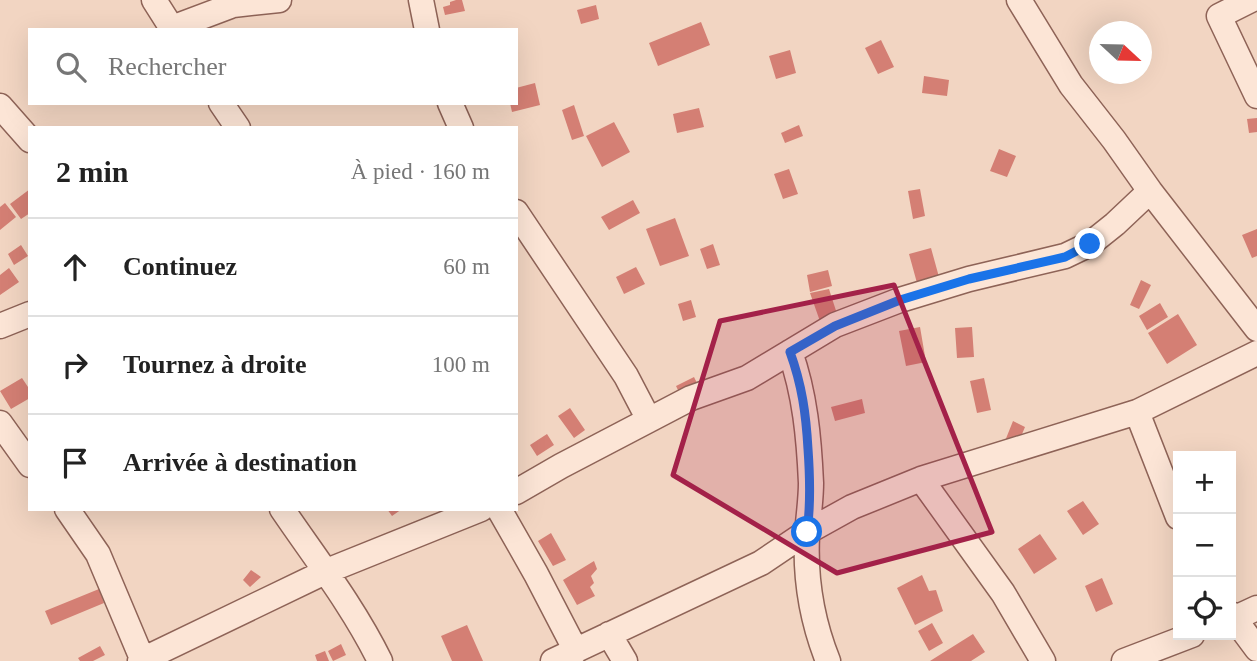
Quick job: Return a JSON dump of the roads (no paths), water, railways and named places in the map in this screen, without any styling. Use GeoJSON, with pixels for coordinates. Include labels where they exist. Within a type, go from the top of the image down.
{"type":"FeatureCollection","features":[{"type":"Feature","properties":{"kind":"street"},"geometry":{"type":"LineString","coordinates":[[154,0],[172,28]]}},
{"type":"Feature","properties":{"kind":"street"},"geometry":{"type":"LineString","coordinates":[[176,28],[233,5],[279,0]]}},
{"type":"Feature","properties":{"kind":"street"},"geometry":{"type":"LineString","coordinates":[[421,0],[427,28]]}},
{"type":"Feature","properties":{"kind":"street"},"geometry":{"type":"LineString","coordinates":[[1019,0],[1071,85],[1257,329]]}},
{"type":"Feature","properties":{"kind":"street"},"geometry":{"type":"LineString","coordinates":[[1251,0],[1219,16],[1257,96]]}},
{"type":"Feature","properties":{"kind":"street"},"geometry":{"type":"LineString","coordinates":[[222,105],[237,126]]}},
{"type":"Feature","properties":{"kind":"street"},"geometry":{"type":"LineString","coordinates":[[451,105],[460,126]]}},
{"type":"Feature","properties":{"kind":"street"},"geometry":{"type":"LineString","coordinates":[[0,106],[28,138]]}},
{"type":"Feature","properties":{"kind":"street"},"geometry":{"type":"LineString","coordinates":[[518,491],[691,398],[747,378],[835,326],[900,300],[969,279],[1065,257],[1090,244],[1150,191]]}},
{"type":"Feature","properties":{"kind":"street"},"geometry":{"type":"LineString","coordinates":[[518,215],[626,376],[649,420]]}},
{"type":"Feature","properties":{"kind":"street"},"geometry":{"type":"LineString","coordinates":[[0,326],[28,315]]}},
{"type":"Feature","properties":{"kind":"street"},"geometry":{"type":"LineString","coordinates":[[790,352],[806,412],[811,483],[806,565],[810,598],[828,661]]}},
{"type":"Feature","properties":{"kind":"street"},"geometry":{"type":"LineString","coordinates":[[553,661],[761,563],[807,532],[852,508],[921,479],[1137,412],[1257,353]]}},
{"type":"Feature","properties":{"kind":"street"},"geometry":{"type":"LineString","coordinates":[[1137,412],[1177,514]]}},
{"type":"Feature","properties":{"kind":"street"},"geometry":{"type":"LineString","coordinates":[[0,423],[28,462]]}},
{"type":"Feature","properties":{"kind":"street"},"geometry":{"type":"LineString","coordinates":[[921,479],[1003,593],[1043,661]]}},
{"type":"Feature","properties":{"kind":"street"},"geometry":{"type":"LineString","coordinates":[[68,511],[98,554],[142,661],[327,571],[476,511]]}},
{"type":"Feature","properties":{"kind":"street"},"geometry":{"type":"LineString","coordinates":[[283,511],[327,571],[380,661]]}},
{"type":"Feature","properties":{"kind":"street"},"geometry":{"type":"LineString","coordinates":[[500,511],[576,651]]}},
{"type":"Feature","properties":{"kind":"street"},"geometry":{"type":"LineString","coordinates":[[1236,616],[1257,608]]}},
{"type":"Feature","properties":{"kind":"street"},"geometry":{"type":"LineString","coordinates":[[1236,622],[1257,649]]}},
{"type":"Feature","properties":{"kind":"street"},"geometry":{"type":"LineString","coordinates":[[609,634],[625,661]]}},
{"type":"Feature","properties":{"kind":"street"},"geometry":{"type":"LineString","coordinates":[[1124,661],[1179,640]]}}]}
